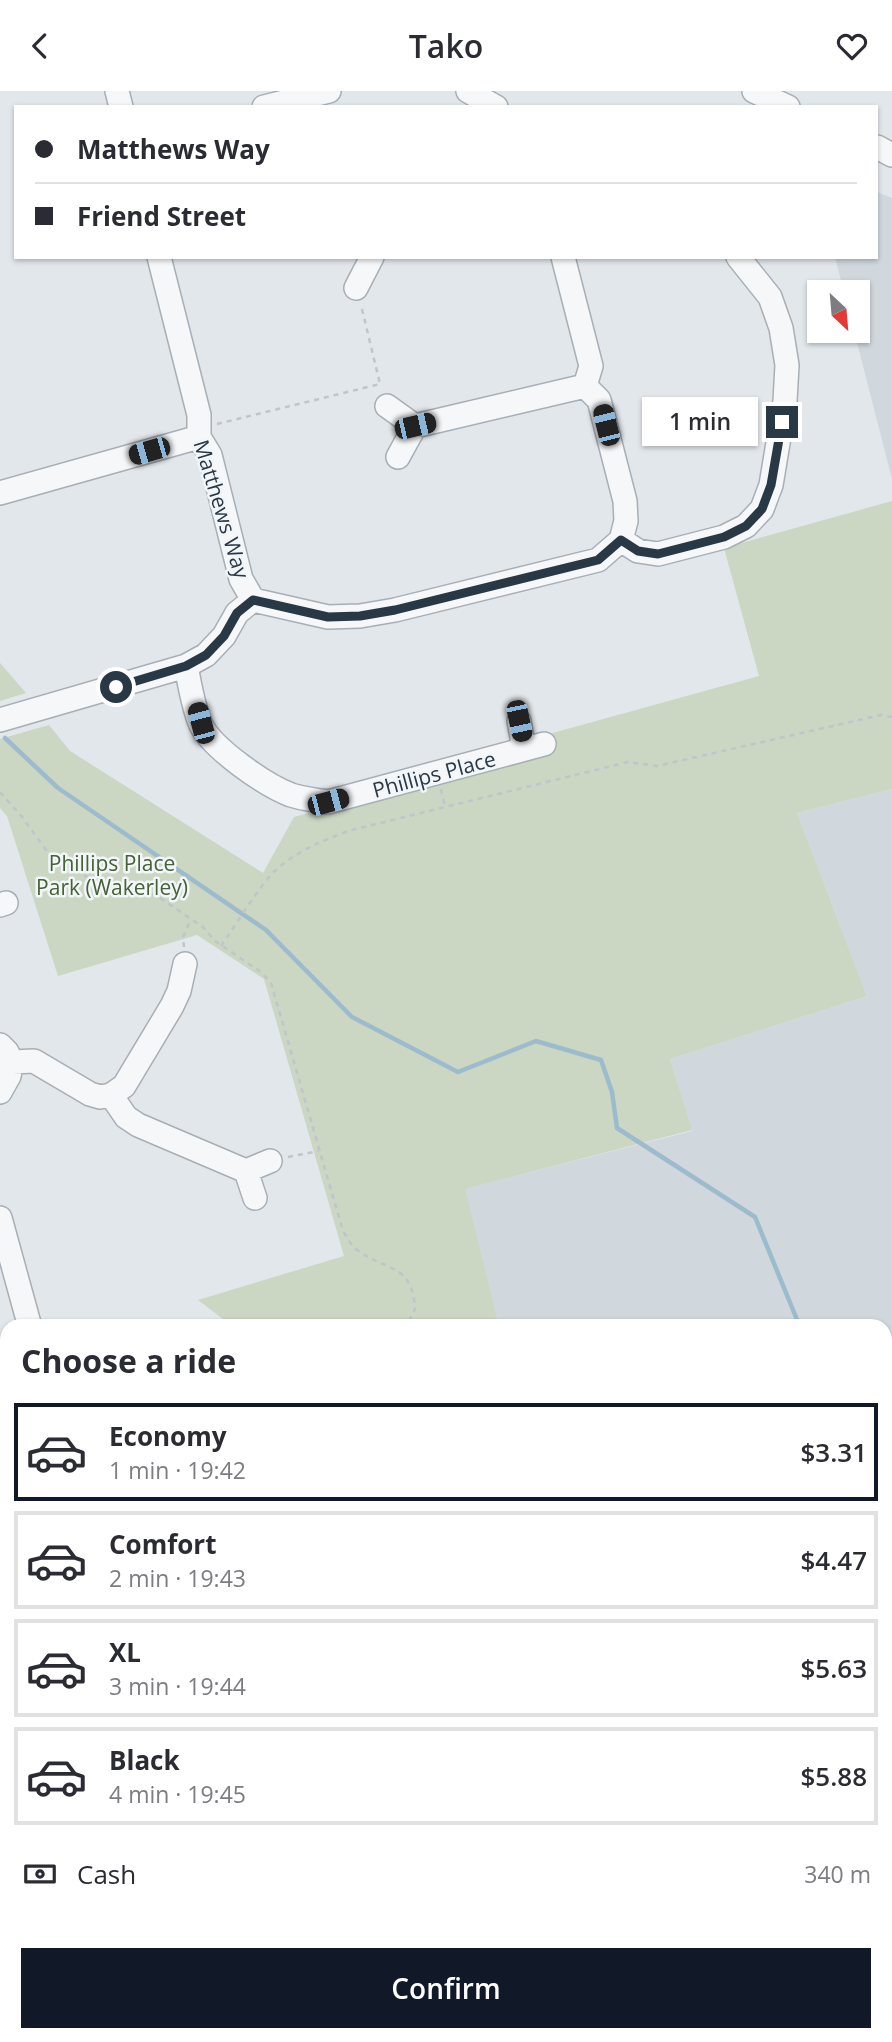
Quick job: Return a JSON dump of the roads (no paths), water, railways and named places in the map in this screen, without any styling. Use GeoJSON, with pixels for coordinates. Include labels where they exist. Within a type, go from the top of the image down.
{"type":"FeatureCollection","features":[{"type":"Feature","properties":{"kind":"street"},"geometry":{"type":"LineString","coordinates":[[270,105],[299,95],[329,91]]}},
{"type":"Feature","properties":{"kind":"street"},"geometry":{"type":"LineString","coordinates":[[468,91],[492,105]]}},
{"type":"Feature","properties":{"kind":"street"},"geometry":{"type":"LineString","coordinates":[[754,91],[784,105]]}},
{"type":"Feature","properties":{"kind":"street","name":"Matthews Way"},"geometry":{"type":"LineString","coordinates":[[0,720],[186,666],[206,655],[224,636],[237,613],[253,600],[241,579],[209,455],[199,432],[199,415],[160,259]]}},
{"type":"Feature","properties":{"kind":"street"},"geometry":{"type":"LineString","coordinates":[[356,288],[372,259]]}},
{"type":"Feature","properties":{"kind":"street"},"geometry":{"type":"LineString","coordinates":[[564,259],[591,366],[585,386]]}},
{"type":"Feature","properties":{"kind":"street"},"geometry":{"type":"LineString","coordinates":[[621,540],[638,551],[658,554],[724,537],[746,526],[762,509],[771,485],[783,413],[787,365],[781,328],[770,297],[740,259]]}},
{"type":"Feature","properties":{"kind":"street"},"geometry":{"type":"LineString","coordinates":[[398,457],[415,426],[585,386]]}},
{"type":"Feature","properties":{"kind":"street"},"geometry":{"type":"LineString","coordinates":[[253,600],[328,617],[360,616],[395,610],[598,560],[621,540],[626,521],[625,501],[599,400],[585,386]]}},
{"type":"Feature","properties":{"kind":"street"},"geometry":{"type":"LineString","coordinates":[[387,406],[415,426]]}},
{"type":"Feature","properties":{"kind":"street"},"geometry":{"type":"LineString","coordinates":[[0,493],[199,432]]}},
{"type":"Feature","properties":{"kind":"street","name":"Phillips Place"},"geometry":{"type":"LineString","coordinates":[[186,666],[201,723],[218,747],[232,759],[288,794],[308,800],[328,802],[534,746],[519,721]]}},
{"type":"Feature","properties":{"kind":"street"},"geometry":{"type":"LineString","coordinates":[[0,1092],[9,1076],[6,1054],[34,1062],[90,1094],[100,1097],[111,1095],[124,1086],[172,1006],[180,991],[185,964]]}},
{"type":"Feature","properties":{"kind":"street"},"geometry":{"type":"LineString","coordinates":[[111,1095],[126,1117],[138,1125],[246,1171],[270,1161]]}},
{"type":"Feature","properties":{"kind":"street"},"geometry":{"type":"LineString","coordinates":[[246,1171],[256,1198]]}},
{"type":"Feature","properties":{"kind":"street"},"geometry":{"type":"LineString","coordinates":[[0,1218],[28,1319]]}},
{"type":"Feature","properties":{"kind":"waterway"},"geometry":{"type":"LineString","coordinates":[[5,738],[58,788],[266,930],[352,1017],[458,1072],[536,1041],[601,1060],[612,1092],[617,1128],[755,1217],[797,1319]]}},
{"type":"Feature","properties":{"kind":"park label","name":"Phillips Place Park (Wakerley)"},"geometry":{"type":"Point","coordinates":[112,875]}}]}
